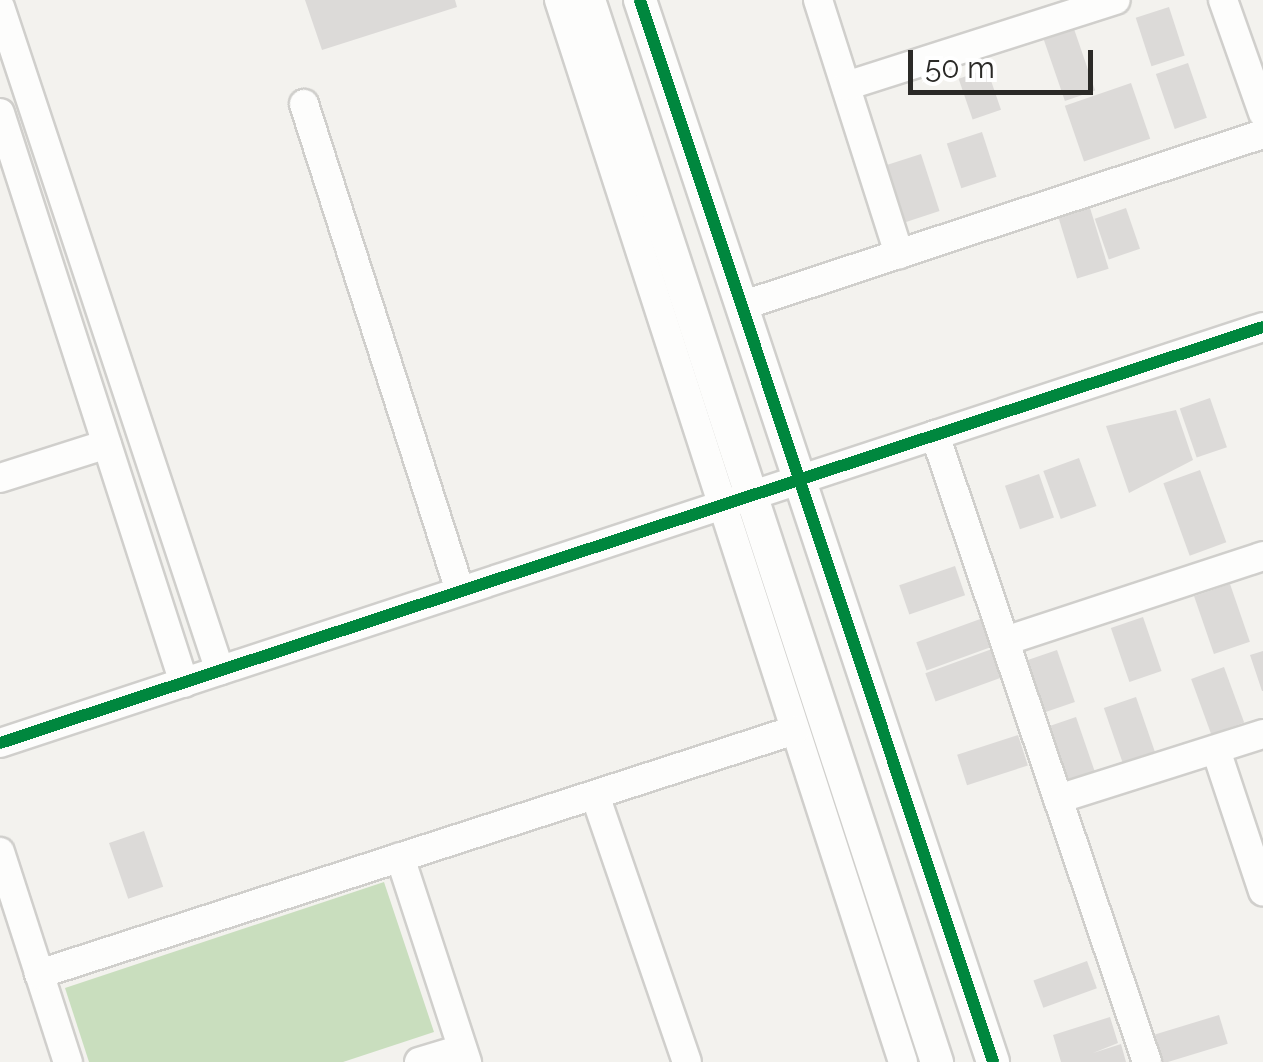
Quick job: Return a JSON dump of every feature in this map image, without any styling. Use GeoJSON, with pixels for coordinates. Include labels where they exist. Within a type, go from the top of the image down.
{"type":"FeatureCollection","features":[{"type":"Feature","properties":{"kind":"street"},"geometry":{"type":"LineString","coordinates":[[559,0],[937,1062]]}},
{"type":"Feature","properties":{"kind":"street"},"geometry":{"type":"LineString","coordinates":[[588,0],[737,501],[795,730],[903,1062]]}},
{"type":"Feature","properties":{"kind":"street"},"geometry":{"type":"LineString","coordinates":[[640,0],[992,1062]]}},
{"type":"Feature","properties":{"kind":"street"},"geometry":{"type":"LineString","coordinates":[[818,0],[899,254]]}},
{"type":"Feature","properties":{"kind":"street"},"geometry":{"type":"LineString","coordinates":[[846,86],[1116,0]]}},
{"type":"Feature","properties":{"kind":"street"},"geometry":{"type":"LineString","coordinates":[[1223,0],[1263,113]]}},
{"type":"Feature","properties":{"kind":"street"},"geometry":{"type":"LineString","coordinates":[[0,7],[6,43],[220,671]]}},
{"type":"Feature","properties":{"kind":"street"},"geometry":{"type":"LineString","coordinates":[[304,104],[460,591]]}},
{"type":"Feature","properties":{"kind":"street"},"geometry":{"type":"LineString","coordinates":[[0,112],[184,683]]}},
{"type":"Feature","properties":{"kind":"street"},"geometry":{"type":"LineString","coordinates":[[741,306],[1263,134]]}},
{"type":"Feature","properties":{"kind":"street"},"geometry":{"type":"LineString","coordinates":[[0,744],[1263,327]]}},
{"type":"Feature","properties":{"kind":"street"},"geometry":{"type":"LineString","coordinates":[[935,436],[1147,1062]]}},
{"type":"Feature","properties":{"kind":"street"},"geometry":{"type":"LineString","coordinates":[[0,478],[107,444]]}},
{"type":"Feature","properties":{"kind":"street"},"geometry":{"type":"LineString","coordinates":[[1004,641],[1263,556]]}},
{"type":"Feature","properties":{"kind":"street"},"geometry":{"type":"LineString","coordinates":[[40,974],[795,730]]}},
{"type":"Feature","properties":{"kind":"street"},"geometry":{"type":"LineString","coordinates":[[1058,800],[1263,734]]}},
{"type":"Feature","properties":{"kind":"street"},"geometry":{"type":"LineString","coordinates":[[1216,750],[1263,891]]}},
{"type":"Feature","properties":{"kind":"street"},"geometry":{"type":"LineString","coordinates":[[594,795],[686,1062]]}},
{"type":"Feature","properties":{"kind":"street"},"geometry":{"type":"LineString","coordinates":[[0,852],[68,1062]]}},
{"type":"Feature","properties":{"kind":"street"},"geometry":{"type":"LineString","coordinates":[[400,858],[465,1055],[419,1062]]}},
{"type":"Feature","properties":{"kind":"green space"},"geometry":{"type":"Polygon","coordinates":[[[384,882],[434,1032],[343,1062],[89,1062],[65,988],[384,882]]]}},
{"type":"Feature","properties":{"kind":"building"},"geometry":{"type":"Polygon","coordinates":[[[305,0],[455,0],[457,7],[322,50],[305,0]]]}},
{"type":"Feature","properties":{"kind":"building"},"geometry":{"type":"Polygon","coordinates":[[[1169,7],[1185,56],[1151,66],[1136,18],[1169,7]]]}},
{"type":"Feature","properties":{"kind":"building"},"geometry":{"type":"Polygon","coordinates":[[[1074,29],[1095,90],[1065,101],[1044,39],[1074,29]]]}},
{"type":"Feature","properties":{"kind":"building"},"geometry":{"type":"Polygon","coordinates":[[[1188,63],[1207,118],[1175,129],[1156,74],[1188,63]]]}},
{"type":"Feature","properties":{"kind":"building"},"geometry":{"type":"Polygon","coordinates":[[[987,69],[1001,110],[973,119],[959,79],[987,69]]]}},
{"type":"Feature","properties":{"kind":"building"},"geometry":{"type":"Polygon","coordinates":[[[1131,83],[1150,139],[1084,162],[1065,106],[1131,83]]]}},
{"type":"Feature","properties":{"kind":"building"},"geometry":{"type":"Polygon","coordinates":[[[982,132],[997,177],[961,188],[947,143],[982,132]]]}},
{"type":"Feature","properties":{"kind":"building"},"geometry":{"type":"Polygon","coordinates":[[[921,154],[940,211],[905,222],[887,165],[921,154]]]}},
{"type":"Feature","properties":{"kind":"building"},"geometry":{"type":"Polygon","coordinates":[[[1087,198],[1109,269],[1077,278],[1055,208],[1087,198]]]}},
{"type":"Feature","properties":{"kind":"building"},"geometry":{"type":"Polygon","coordinates":[[[1126,208],[1140,249],[1109,259],[1095,219],[1126,208]]]}},
{"type":"Feature","properties":{"kind":"building"},"geometry":{"type":"Polygon","coordinates":[[[1210,398],[1227,447],[1197,458],[1180,408],[1210,398]]]}},
{"type":"Feature","properties":{"kind":"building"},"geometry":{"type":"Polygon","coordinates":[[[1176,410],[1193,460],[1129,493],[1106,426],[1176,410]]]}},
{"type":"Feature","properties":{"kind":"building"},"geometry":{"type":"Polygon","coordinates":[[[1079,458],[1096,506],[1061,519],[1043,471],[1079,458]]]}},
{"type":"Feature","properties":{"kind":"building"},"geometry":{"type":"Polygon","coordinates":[[[1200,470],[1226,542],[1190,556],[1163,483],[1200,470]]]}},
{"type":"Feature","properties":{"kind":"building"},"geometry":{"type":"Polygon","coordinates":[[[1039,474],[1054,517],[1020,529],[1005,486],[1039,474]]]}},
{"type":"Feature","properties":{"kind":"building"},"geometry":{"type":"Polygon","coordinates":[[[955,566],[965,595],[909,615],[899,585],[955,566]]]}},
{"type":"Feature","properties":{"kind":"building"},"geometry":{"type":"Polygon","coordinates":[[[1230,584],[1250,642],[1214,654],[1194,596],[1230,584]]]}},
{"type":"Feature","properties":{"kind":"building"},"geometry":{"type":"Polygon","coordinates":[[[1143,617],[1162,671],[1129,682],[1111,628],[1143,617]]]}},
{"type":"Feature","properties":{"kind":"building"},"geometry":{"type":"Polygon","coordinates":[[[983,618],[993,646],[927,670],[916,642],[983,618]]]}},
{"type":"Feature","properties":{"kind":"building"},"geometry":{"type":"Polygon","coordinates":[[[992,649],[1002,677],[936,701],[925,673],[992,649]]]}},
{"type":"Feature","properties":{"kind":"building"},"geometry":{"type":"Polygon","coordinates":[[[1057,650],[1075,702],[1043,713],[1025,661],[1057,650]]]}},
{"type":"Feature","properties":{"kind":"building"},"geometry":{"type":"Polygon","coordinates":[[[1263,651],[1263,691],[1262,691],[1250,655],[1263,651]]]}},
{"type":"Feature","properties":{"kind":"building"},"geometry":{"type":"Polygon","coordinates":[[[1224,667],[1244,722],[1211,734],[1191,679],[1224,667]]]}},
{"type":"Feature","properties":{"kind":"building"},"geometry":{"type":"Polygon","coordinates":[[[1136,697],[1155,752],[1123,763],[1104,708],[1136,697]]]}},
{"type":"Feature","properties":{"kind":"building"},"geometry":{"type":"Polygon","coordinates":[[[1076,717],[1095,771],[1062,782],[1044,728],[1076,717]]]}},
{"type":"Feature","properties":{"kind":"building"},"geometry":{"type":"Polygon","coordinates":[[[1018,735],[1028,765],[967,785],[957,755],[1018,735]]]}},
{"type":"Feature","properties":{"kind":"building"},"geometry":{"type":"Polygon","coordinates":[[[144,831],[163,887],[128,899],[109,843],[144,831]]]}},
{"type":"Feature","properties":{"kind":"building"},"geometry":{"type":"Polygon","coordinates":[[[1087,961],[1097,988],[1043,1008],[1033,980],[1087,961]]]}},
{"type":"Feature","properties":{"kind":"building"},"geometry":{"type":"Polygon","coordinates":[[[1219,1015],[1228,1044],[1163,1062],[1155,1035],[1219,1015]]]}},
{"type":"Feature","properties":{"kind":"building"},"geometry":{"type":"Polygon","coordinates":[[[1110,1017],[1118,1043],[1093,1053],[1121,1044],[1126,1062],[1061,1062],[1053,1035],[1110,1017]]]}},
{"type":"Feature","properties":{"kind":"cycle path"},"geometry":{"type":"LineString","coordinates":[[640,0],[993,1062]]}},
{"type":"Feature","properties":{"kind":"cycle path"},"geometry":{"type":"LineString","coordinates":[[0,743],[1263,327]]}}]}
